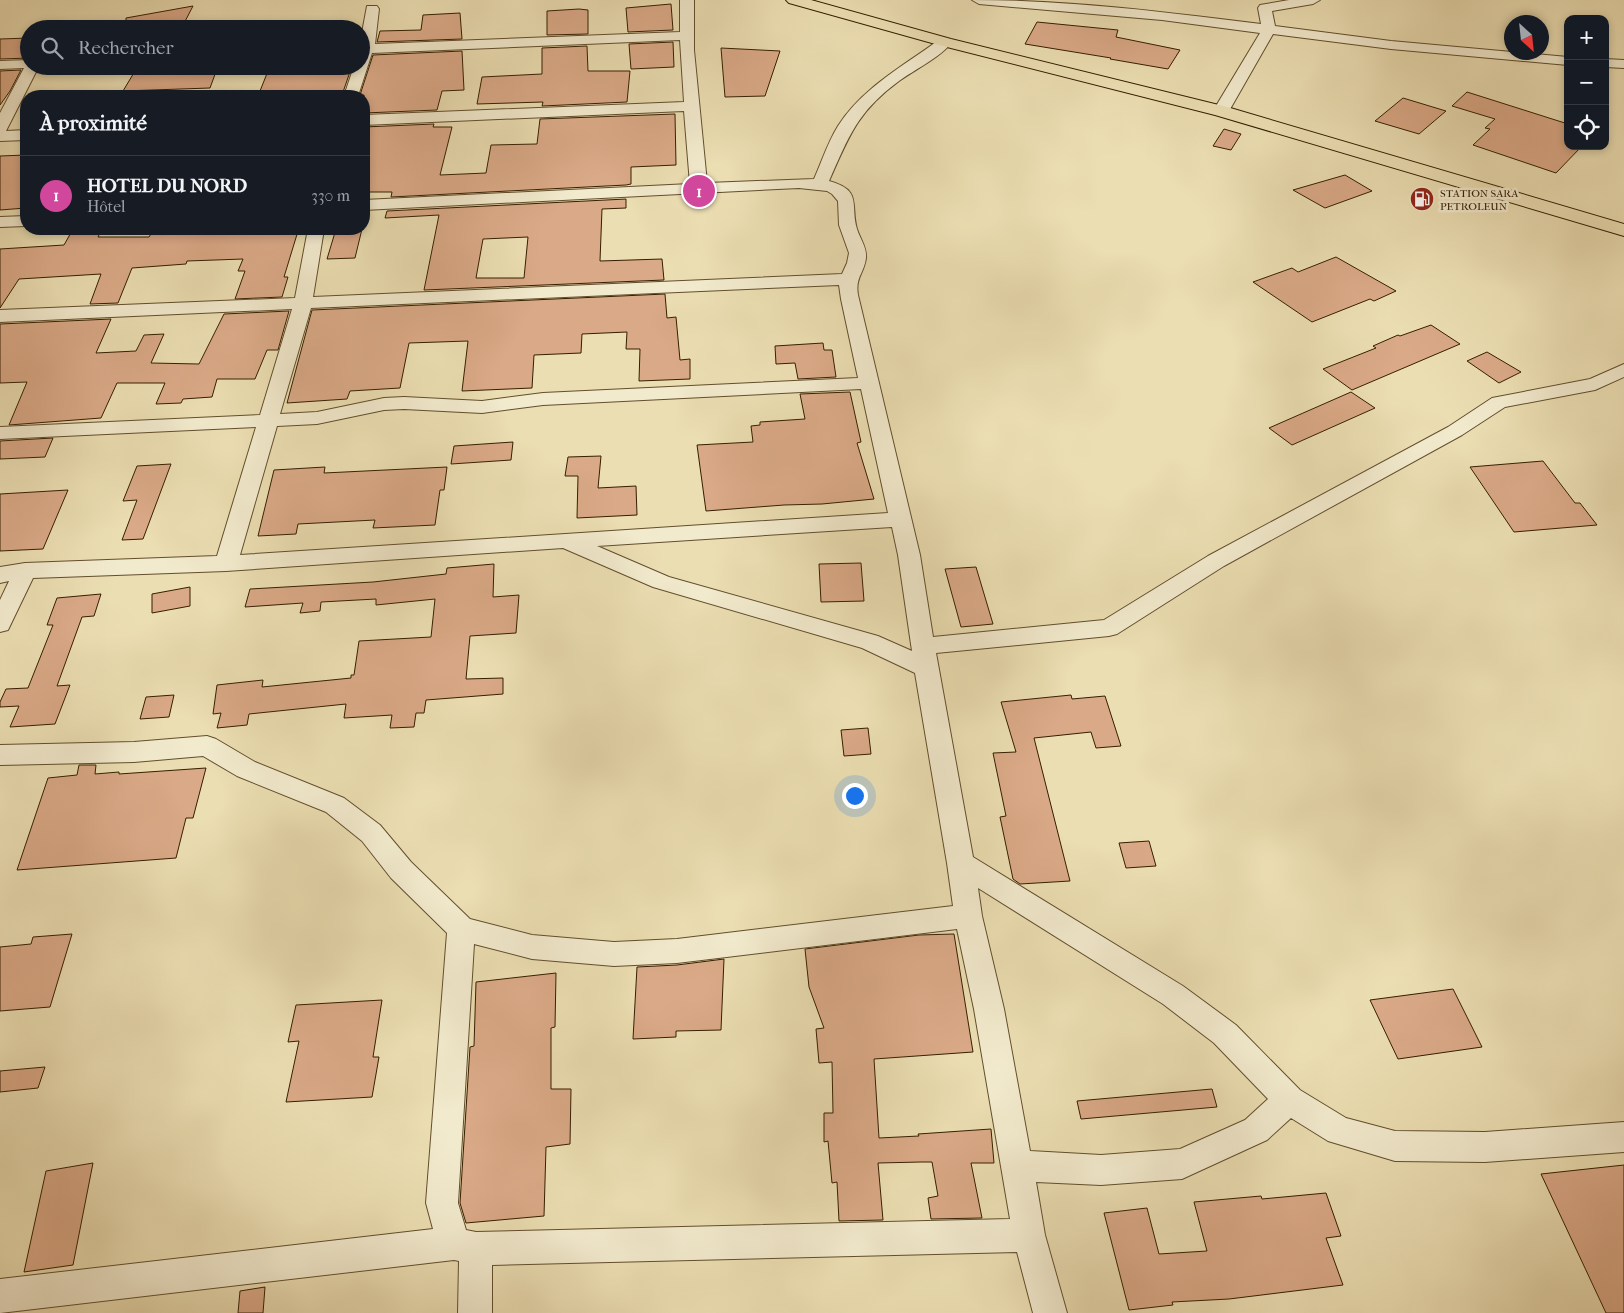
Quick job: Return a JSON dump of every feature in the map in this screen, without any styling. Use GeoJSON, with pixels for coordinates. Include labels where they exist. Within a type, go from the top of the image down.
{"type":"FeatureCollection","features":[{"type":"Feature","properties":{"kind":"highway"},"geometry":{"type":"LineString","coordinates":[[794,0],[945,42],[1221,111],[1624,230]]}},
{"type":"Feature","properties":{"kind":"street"},"geometry":{"type":"LineString","coordinates":[[687,0],[691,106],[699,188]]}},
{"type":"Feature","properties":{"kind":"street"},"geometry":{"type":"LineString","coordinates":[[979,0],[1162,16],[1391,45],[1564,61]]}},
{"type":"Feature","properties":{"kind":"street"},"geometry":{"type":"LineString","coordinates":[[1221,111],[1269,29],[1265,8],[1313,0]]}},
{"type":"Feature","properties":{"kind":"street"},"geometry":{"type":"LineString","coordinates":[[370,20],[372,9]]}},
{"type":"Feature","properties":{"kind":"street"},"geometry":{"type":"LineString","coordinates":[[370,49],[687,36]]}},
{"type":"Feature","properties":{"kind":"street"},"geometry":{"type":"LineString","coordinates":[[820,183],[845,127],[858,109],[890,81],[945,42]]}},
{"type":"Feature","properties":{"kind":"street"},"geometry":{"type":"LineString","coordinates":[[1609,63],[1624,64]]}},
{"type":"Feature","properties":{"kind":"street"},"geometry":{"type":"LineString","coordinates":[[0,65],[20,64]]}},
{"type":"Feature","properties":{"kind":"street"},"geometry":{"type":"LineString","coordinates":[[0,128],[27,75]]}},
{"type":"Feature","properties":{"kind":"street"},"geometry":{"type":"LineString","coordinates":[[353,90],[358,75]]}},
{"type":"Feature","properties":{"kind":"street"},"geometry":{"type":"LineString","coordinates":[[370,120],[691,106]]}},
{"type":"Feature","properties":{"kind":"street"},"geometry":{"type":"LineString","coordinates":[[0,136],[20,135]]}},
{"type":"Feature","properties":{"kind":"street"},"geometry":{"type":"LineString","coordinates":[[370,205],[820,183],[840,193],[845,200],[845,219],[849,233],[858,251],[856,264],[849,279],[848,290],[909,555],[961,863],[968,916],[989,1009],[1029,1235],[1050,1313]]}},
{"type":"Feature","properties":{"kind":"street"},"geometry":{"type":"LineString","coordinates":[[0,222],[20,221]]}},
{"type":"Feature","properties":{"kind":"street"},"geometry":{"type":"LineString","coordinates":[[226,563],[303,304],[315,235]]}},
{"type":"Feature","properties":{"kind":"street"},"geometry":{"type":"LineString","coordinates":[[0,316],[849,279]]}},
{"type":"Feature","properties":{"kind":"street"},"geometry":{"type":"LineString","coordinates":[[567,541],[661,582],[925,657],[1109,628],[1216,561],[1425,445],[1455,431],[1499,402],[1595,384],[1624,370]]}},
{"type":"Feature","properties":{"kind":"street"},"geometry":{"type":"LineString","coordinates":[[0,433],[317,418],[370,407],[404,403],[482,407],[543,399],[868,382]]}},
{"type":"Feature","properties":{"kind":"street"},"geometry":{"type":"LineString","coordinates":[[0,575],[25,571],[226,563],[901,519]]}},
{"type":"Feature","properties":{"kind":"street"},"geometry":{"type":"LineString","coordinates":[[0,624],[25,571]]}},
{"type":"Feature","properties":{"kind":"street"},"geometry":{"type":"LineString","coordinates":[[0,755],[134,752],[207,746],[246,769],[335,805],[371,832],[401,870],[461,929],[532,947],[614,954],[677,951],[968,916]]}},
{"type":"Feature","properties":{"kind":"street"},"geometry":{"type":"LineString","coordinates":[[961,863],[1174,995],[1225,1034],[1289,1100],[1339,1131],[1395,1146],[1485,1147],[1610,1138],[1624,1154]]}},
{"type":"Feature","properties":{"kind":"street"},"geometry":{"type":"LineString","coordinates":[[461,929],[442,1203],[465,1246],[475,1313]]}},
{"type":"Feature","properties":{"kind":"street"},"geometry":{"type":"LineString","coordinates":[[1018,1166],[1101,1170],[1182,1164],[1256,1130],[1289,1100]]}},
{"type":"Feature","properties":{"kind":"street"},"geometry":{"type":"LineString","coordinates":[[0,1296],[465,1246],[1029,1235]]}},
{"type":"Feature","properties":{"kind":"building"},"geometry":{"type":"Polygon","coordinates":[[[671,4],[673,30],[628,32],[626,8],[671,4]]]}},
{"type":"Feature","properties":{"kind":"building"},"geometry":{"type":"Polygon","coordinates":[[[193,6],[186,20],[126,20],[126,18],[193,6]]]}},
{"type":"Feature","properties":{"kind":"building"},"geometry":{"type":"Polygon","coordinates":[[[588,10],[588,34],[547,35],[547,11],[588,10]]]}},
{"type":"Feature","properties":{"kind":"building"},"geometry":{"type":"Polygon","coordinates":[[[460,13],[462,39],[377,42],[380,31],[421,30],[423,15],[460,13]]]}},
{"type":"Feature","properties":{"kind":"building"},"geometry":{"type":"Polygon","coordinates":[[[1037,22],[1118,30],[1116,37],[1180,50],[1168,69],[1025,44],[1037,22]]]}},
{"type":"Feature","properties":{"kind":"building"},"geometry":{"type":"Polygon","coordinates":[[[20,38],[20,58],[0,59],[0,39],[20,38]]]}},
{"type":"Feature","properties":{"kind":"building"},"geometry":{"type":"Polygon","coordinates":[[[673,42],[674,67],[631,69],[629,44],[673,42]]]}},
{"type":"Feature","properties":{"kind":"building"},"geometry":{"type":"Polygon","coordinates":[[[587,46],[588,71],[630,71],[627,102],[542,106],[543,102],[477,104],[482,77],[542,74],[542,48],[587,46]]]}},
{"type":"Feature","properties":{"kind":"building"},"geometry":{"type":"Polygon","coordinates":[[[721,48],[780,51],[765,96],[725,97],[721,48]]]}},
{"type":"Feature","properties":{"kind":"building"},"geometry":{"type":"Polygon","coordinates":[[[462,51],[464,90],[442,91],[437,110],[370,113],[370,90],[362,90],[366,75],[370,75],[370,64],[373,55],[462,51]]]}},
{"type":"Feature","properties":{"kind":"building"},"geometry":{"type":"Polygon","coordinates":[[[20,70],[10,91],[0,105],[0,71],[20,70]]]}},
{"type":"Feature","properties":{"kind":"building"},"geometry":{"type":"Polygon","coordinates":[[[133,75],[215,75],[210,88],[124,90],[133,75]]]}},
{"type":"Feature","properties":{"kind":"building"},"geometry":{"type":"Polygon","coordinates":[[[266,75],[349,75],[344,90],[260,90],[266,75]]]}},
{"type":"Feature","properties":{"kind":"building"},"geometry":{"type":"Polygon","coordinates":[[[1467,92],[1564,123],[1564,150],[1578,150],[1556,173],[1473,145],[1490,129],[1485,128],[1495,119],[1452,106],[1467,92]]]}},
{"type":"Feature","properties":{"kind":"building"},"geometry":{"type":"Polygon","coordinates":[[[1403,98],[1446,111],[1419,134],[1375,121],[1403,98]]]}},
{"type":"Feature","properties":{"kind":"building"},"geometry":{"type":"Polygon","coordinates":[[[675,114],[676,165],[631,167],[631,184],[626,185],[391,197],[392,192],[370,192],[370,127],[434,124],[433,127],[452,127],[440,175],[486,173],[491,145],[537,144],[540,119],[675,114]]]}},
{"type":"Feature","properties":{"kind":"building"},"geometry":{"type":"Polygon","coordinates":[[[1224,129],[1241,134],[1231,150],[1213,146],[1224,129]]]}},
{"type":"Feature","properties":{"kind":"building"},"geometry":{"type":"Polygon","coordinates":[[[20,155],[20,208],[0,210],[0,156],[20,155]]]}},
{"type":"Feature","properties":{"kind":"building"},"geometry":{"type":"Polygon","coordinates":[[[1345,175],[1372,191],[1325,208],[1293,190],[1345,175]]]}},
{"type":"Feature","properties":{"kind":"building"},"geometry":{"type":"Polygon","coordinates":[[[626,199],[626,208],[602,209],[600,261],[662,259],[664,280],[424,290],[439,215],[385,218],[387,211],[626,199]],[[528,237],[483,239],[476,278],[524,278],[528,237]]]}},
{"type":"Feature","properties":{"kind":"building"},"geometry":{"type":"Polygon","coordinates":[[[70,235],[149,237],[150,235],[297,235],[284,277],[288,277],[282,297],[235,299],[245,271],[238,271],[243,259],[187,261],[186,264],[132,268],[118,303],[90,304],[101,274],[19,279],[0,308],[0,249],[64,245],[70,235]]]}},
{"type":"Feature","properties":{"kind":"building"},"geometry":{"type":"Polygon","coordinates":[[[334,235],[361,235],[355,258],[327,259],[334,235]]]}},
{"type":"Feature","properties":{"kind":"building"},"geometry":{"type":"Polygon","coordinates":[[[1336,257],[1396,291],[1374,301],[1370,299],[1312,322],[1253,282],[1292,268],[1298,272],[1336,257]]]}},
{"type":"Feature","properties":{"kind":"building"},"geometry":{"type":"Polygon","coordinates":[[[665,294],[667,318],[676,317],[680,360],[690,359],[690,379],[639,381],[640,349],[626,349],[627,332],[582,334],[581,353],[534,355],[532,388],[462,391],[468,341],[409,343],[400,388],[350,391],[347,399],[287,403],[312,310],[665,294]]]}},
{"type":"Feature","properties":{"kind":"building"},"geometry":{"type":"Polygon","coordinates":[[[289,311],[278,350],[267,350],[255,379],[217,379],[212,397],[183,399],[181,403],[156,404],[165,383],[117,383],[101,418],[9,425],[27,382],[0,383],[0,324],[111,319],[96,353],[136,351],[144,335],[164,334],[151,363],[199,364],[224,314],[289,311]]]}},
{"type":"Feature","properties":{"kind":"building"},"geometry":{"type":"Polygon","coordinates":[[[1431,325],[1460,344],[1352,390],[1323,369],[1376,348],[1373,346],[1398,335],[1400,336],[1431,325]]]}},
{"type":"Feature","properties":{"kind":"building"},"geometry":{"type":"Polygon","coordinates":[[[823,343],[824,350],[832,350],[836,377],[798,379],[795,363],[776,364],[775,346],[823,343]]]}},
{"type":"Feature","properties":{"kind":"building"},"geometry":{"type":"Polygon","coordinates":[[[1487,352],[1521,372],[1499,383],[1467,361],[1487,352]]]}},
{"type":"Feature","properties":{"kind":"building"},"geometry":{"type":"Polygon","coordinates":[[[850,392],[861,442],[857,443],[874,499],[706,511],[697,445],[753,442],[751,426],[760,425],[760,422],[805,419],[800,394],[850,392]]]}},
{"type":"Feature","properties":{"kind":"building"},"geometry":{"type":"Polygon","coordinates":[[[1351,392],[1375,408],[1292,445],[1269,428],[1351,392]]]}},
{"type":"Feature","properties":{"kind":"building"},"geometry":{"type":"Polygon","coordinates":[[[53,438],[45,457],[0,459],[0,441],[53,438]]]}},
{"type":"Feature","properties":{"kind":"building"},"geometry":{"type":"Polygon","coordinates":[[[513,442],[511,460],[451,464],[454,446],[513,442]]]}},
{"type":"Feature","properties":{"kind":"building"},"geometry":{"type":"Polygon","coordinates":[[[601,456],[598,488],[636,486],[637,515],[577,518],[578,476],[565,476],[568,457],[601,456]]]}},
{"type":"Feature","properties":{"kind":"building"},"geometry":{"type":"Polygon","coordinates":[[[1543,461],[1575,503],[1580,503],[1597,525],[1514,532],[1470,467],[1543,461]]]}},
{"type":"Feature","properties":{"kind":"building"},"geometry":{"type":"Polygon","coordinates":[[[171,464],[143,539],[122,540],[137,500],[123,501],[137,466],[171,464]]]}},
{"type":"Feature","properties":{"kind":"building"},"geometry":{"type":"Polygon","coordinates":[[[325,467],[324,473],[447,467],[444,490],[440,490],[435,525],[373,528],[375,520],[298,524],[296,534],[258,536],[274,470],[325,467]]]}},
{"type":"Feature","properties":{"kind":"building"},"geometry":{"type":"Polygon","coordinates":[[[68,490],[43,549],[0,551],[0,494],[68,490]]]}},
{"type":"Feature","properties":{"kind":"building"},"geometry":{"type":"Polygon","coordinates":[[[861,563],[864,601],[821,602],[819,564],[861,563]]]}},
{"type":"Feature","properties":{"kind":"building"},"geometry":{"type":"Polygon","coordinates":[[[494,564],[493,597],[519,595],[516,633],[470,636],[466,679],[503,678],[503,694],[426,700],[424,713],[416,713],[414,727],[390,728],[392,715],[344,718],[346,704],[249,714],[247,725],[217,728],[221,713],[213,714],[217,685],[263,680],[262,687],[351,678],[351,675],[354,675],[359,641],[431,637],[435,599],[376,605],[376,599],[321,602],[320,611],[300,613],[303,603],[245,607],[250,589],[373,582],[446,574],[447,568],[494,564]]]}},
{"type":"Feature","properties":{"kind":"building"},"geometry":{"type":"Polygon","coordinates":[[[976,567],[993,624],[961,627],[945,569],[976,567]]]}},
{"type":"Feature","properties":{"kind":"building"},"geometry":{"type":"Polygon","coordinates":[[[190,587],[190,606],[152,613],[152,594],[190,587]]]}},
{"type":"Feature","properties":{"kind":"building"},"geometry":{"type":"Polygon","coordinates":[[[101,594],[94,616],[82,617],[57,686],[70,685],[55,724],[10,727],[19,706],[0,707],[0,702],[6,689],[28,688],[53,625],[47,625],[57,598],[101,594]]]}},
{"type":"Feature","properties":{"kind":"building"},"geometry":{"type":"Polygon","coordinates":[[[174,695],[169,717],[140,719],[146,697],[174,695]]]}},
{"type":"Feature","properties":{"kind":"building"},"geometry":{"type":"Polygon","coordinates":[[[1071,695],[1072,699],[1105,696],[1121,746],[1096,748],[1091,732],[1034,738],[1070,881],[1020,884],[1013,879],[1000,817],[1006,816],[993,753],[1016,752],[1001,702],[1071,695]]]}},
{"type":"Feature","properties":{"kind":"building"},"geometry":{"type":"Polygon","coordinates":[[[868,728],[871,754],[844,756],[841,730],[868,728]]]}},
{"type":"Feature","properties":{"kind":"building"},"geometry":{"type":"Polygon","coordinates":[[[79,765],[96,765],[95,774],[206,768],[193,818],[186,818],[176,858],[17,870],[48,778],[77,775],[79,765]]]}},
{"type":"Feature","properties":{"kind":"building"},"geometry":{"type":"Polygon","coordinates":[[[1149,841],[1156,866],[1126,868],[1119,843],[1149,841]]]}},
{"type":"Feature","properties":{"kind":"building"},"geometry":{"type":"Polygon","coordinates":[[[72,934],[50,1007],[0,1011],[0,947],[31,944],[33,937],[72,934]]]}},
{"type":"Feature","properties":{"kind":"building"},"geometry":{"type":"Polygon","coordinates":[[[954,934],[973,1052],[874,1059],[879,1138],[991,1129],[994,1163],[971,1163],[982,1218],[931,1219],[928,1198],[938,1196],[932,1162],[921,1162],[878,1163],[883,1220],[839,1221],[837,1182],[832,1183],[828,1141],[824,1142],[824,1113],[833,1113],[832,1062],[819,1063],[816,1029],[824,1028],[809,987],[805,949],[919,935],[954,934]]]}},
{"type":"Feature","properties":{"kind":"building"},"geometry":{"type":"Polygon","coordinates":[[[724,959],[721,1030],[676,1031],[676,1037],[633,1039],[637,967],[677,965],[724,959]]]}},
{"type":"Feature","properties":{"kind":"building"},"geometry":{"type":"Polygon","coordinates":[[[556,973],[555,1027],[551,1028],[551,1089],[571,1089],[570,1144],[546,1147],[544,1216],[466,1223],[460,1203],[470,1047],[474,1046],[476,982],[556,973]]]}},
{"type":"Feature","properties":{"kind":"building"},"geometry":{"type":"Polygon","coordinates":[[[1453,989],[1482,1047],[1398,1059],[1370,1000],[1453,989]]]}},
{"type":"Feature","properties":{"kind":"building"},"geometry":{"type":"Polygon","coordinates":[[[382,1000],[373,1057],[379,1057],[372,1097],[286,1102],[299,1041],[288,1042],[296,1005],[382,1000]]]}},
{"type":"Feature","properties":{"kind":"building"},"geometry":{"type":"Polygon","coordinates":[[[45,1067],[38,1088],[0,1092],[0,1071],[45,1067]]]}},
{"type":"Feature","properties":{"kind":"building"},"geometry":{"type":"Polygon","coordinates":[[[1212,1089],[1217,1107],[1081,1119],[1077,1101],[1212,1089]]]}},
{"type":"Feature","properties":{"kind":"building"},"geometry":{"type":"Polygon","coordinates":[[[93,1163],[73,1265],[24,1272],[46,1171],[93,1163]]]}},
{"type":"Feature","properties":{"kind":"building"},"geometry":{"type":"Polygon","coordinates":[[[1624,1165],[1624,1313],[1606,1313],[1541,1174],[1624,1165]]]}},
{"type":"Feature","properties":{"kind":"building"},"geometry":{"type":"Polygon","coordinates":[[[1326,1193],[1341,1236],[1326,1238],[1343,1285],[1229,1299],[1172,1302],[1173,1305],[1129,1310],[1104,1213],[1147,1208],[1159,1254],[1207,1251],[1194,1202],[1261,1196],[1262,1199],[1326,1193]]]}},
{"type":"Feature","properties":{"kind":"building"},"geometry":{"type":"Polygon","coordinates":[[[265,1287],[263,1313],[238,1313],[240,1291],[265,1287]]]}},
{"type":"Feature","properties":{"kind":"place","name":"HOTEL DU NORD"},"geometry":{"type":"Point","coordinates":[699,191]}},
{"type":"Feature","properties":{"kind":"place","name":"STATION SARA PETROLEUN"},"geometry":{"type":"Point","coordinates":[1422,199]}}]}
